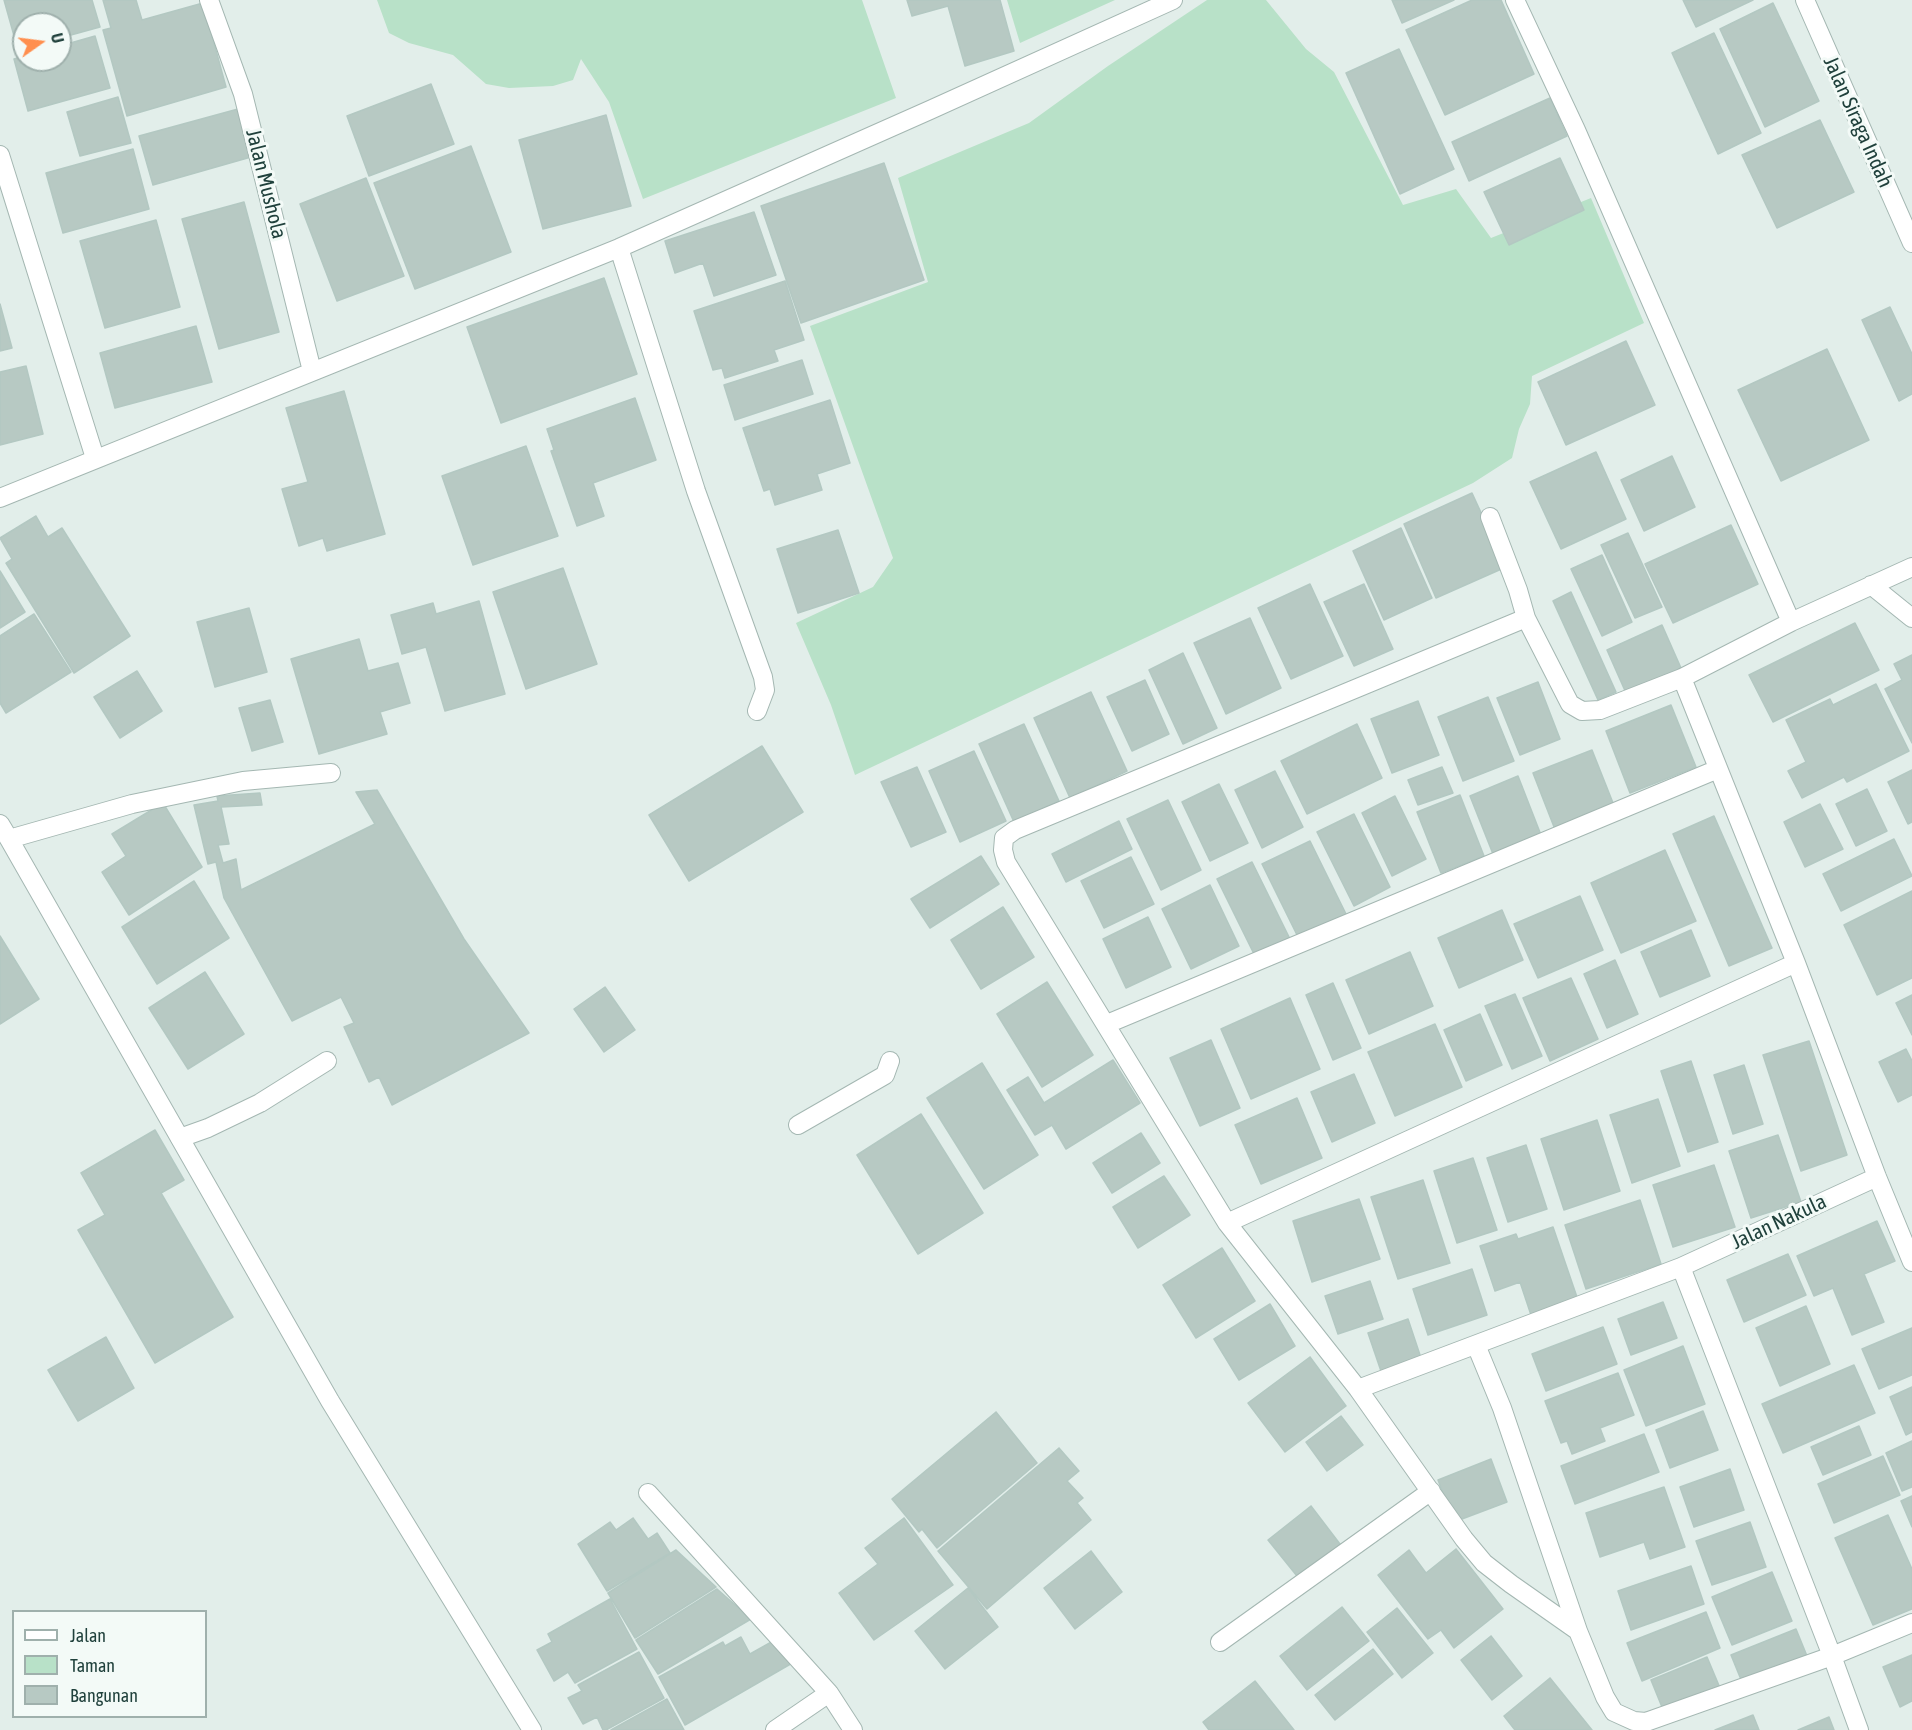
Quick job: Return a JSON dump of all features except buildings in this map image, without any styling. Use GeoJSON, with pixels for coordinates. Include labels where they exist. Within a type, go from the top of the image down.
{"type":"FeatureCollection","features":[{"type":"Feature","properties":{"kind":"street","name":"Jalan Mushola"},"geometry":{"type":"LineString","coordinates":[[210,0],[243,94],[312,371]]}},
{"type":"Feature","properties":{"kind":"street"},"geometry":{"type":"LineString","coordinates":[[0,498],[619,248],[1173,0]]}},
{"type":"Feature","properties":{"kind":"street"},"geometry":{"type":"LineString","coordinates":[[1515,0],[1576,130],[1791,622]]}},
{"type":"Feature","properties":{"kind":"street","name":"Jalan Siraga Indah"},"geometry":{"type":"LineString","coordinates":[[1805,0],[1912,243]]}},
{"type":"Feature","properties":{"kind":"street"},"geometry":{"type":"LineString","coordinates":[[0,154],[95,458]]}},
{"type":"Feature","properties":{"kind":"street"},"geometry":{"type":"LineString","coordinates":[[619,248],[696,491],[763,677],[765,690],[757,711]]}},
{"type":"Feature","properties":{"kind":"street"},"geometry":{"type":"LineString","coordinates":[[1490,517],[1518,590],[1526,618],[1570,704],[1582,711],[1600,710],[1682,678],[1791,622],[1912,567]]}},
{"type":"Feature","properties":{"kind":"street"},"geometry":{"type":"LineString","coordinates":[[1871,585],[1912,618]]}},
{"type":"Feature","properties":{"kind":"street"},"geometry":{"type":"LineString","coordinates":[[1526,618],[1015,830],[1004,838],[1003,850],[1006,862],[1227,1223],[1358,1389],[1464,1539],[1484,1563],[1578,1631]]}},
{"type":"Feature","properties":{"kind":"street"},"geometry":{"type":"LineString","coordinates":[[1682,678],[1912,1262]]}},
{"type":"Feature","properties":{"kind":"street"},"geometry":{"type":"LineString","coordinates":[[1107,1024],[1718,769]]}},
{"type":"Feature","properties":{"kind":"street"},"geometry":{"type":"LineString","coordinates":[[331,773],[243,781],[5,832],[330,1401],[532,1730]]}},
{"type":"Feature","properties":{"kind":"street"},"geometry":{"type":"LineString","coordinates":[[1227,1223],[1796,963]]}},
{"type":"Feature","properties":{"kind":"street"},"geometry":{"type":"LineString","coordinates":[[180,1138],[208,1128],[260,1103],[327,1060]]}},
{"type":"Feature","properties":{"kind":"street"},"geometry":{"type":"LineString","coordinates":[[798,1125],[885,1076],[890,1061]]}},
{"type":"Feature","properties":{"kind":"street","name":"Jalan Nakula"},"geometry":{"type":"LineString","coordinates":[[1358,1389],[1681,1267],[1877,1177]]}},
{"type":"Feature","properties":{"kind":"street"},"geometry":{"type":"LineString","coordinates":[[1681,1267],[1859,1730]]}},
{"type":"Feature","properties":{"kind":"street"},"geometry":{"type":"LineString","coordinates":[[1476,1345],[1506,1418],[1578,1631],[1608,1705],[1614,1712],[1643,1723],[1832,1656],[1912,1623]]}},
{"type":"Feature","properties":{"kind":"street"},"geometry":{"type":"LineString","coordinates":[[1220,1642],[1431,1491]]}},
{"type":"Feature","properties":{"kind":"street"},"geometry":{"type":"LineString","coordinates":[[648,1493],[829,1693],[853,1730]]}},
{"type":"Feature","properties":{"kind":"street"},"geometry":{"type":"LineString","coordinates":[[775,1730],[829,1693]]}},
{"type":"Feature","properties":{"kind":"green space"},"geometry":{"type":"Polygon","coordinates":[[[377,0],[862,0],[896,98],[643,199],[609,102],[581,59],[573,80],[553,86],[509,88],[486,84],[453,55],[409,43],[389,33],[377,0]]]}},
{"type":"Feature","properties":{"kind":"green space"},"geometry":{"type":"Polygon","coordinates":[[[1007,0],[1115,0],[1020,43],[1007,0]]]}},
{"type":"Feature","properties":{"kind":"green space"},"geometry":{"type":"Polygon","coordinates":[[[1207,0],[1266,0],[1306,49],[1334,72],[1403,205],[1456,189],[1491,238],[1591,198],[1644,323],[1532,376],[1530,404],[1519,429],[1512,458],[1473,483],[855,775],[831,705],[796,623],[873,587],[893,558],[810,326],[928,282],[898,178],[1029,123],[1108,66],[1207,0]]]}}]}
